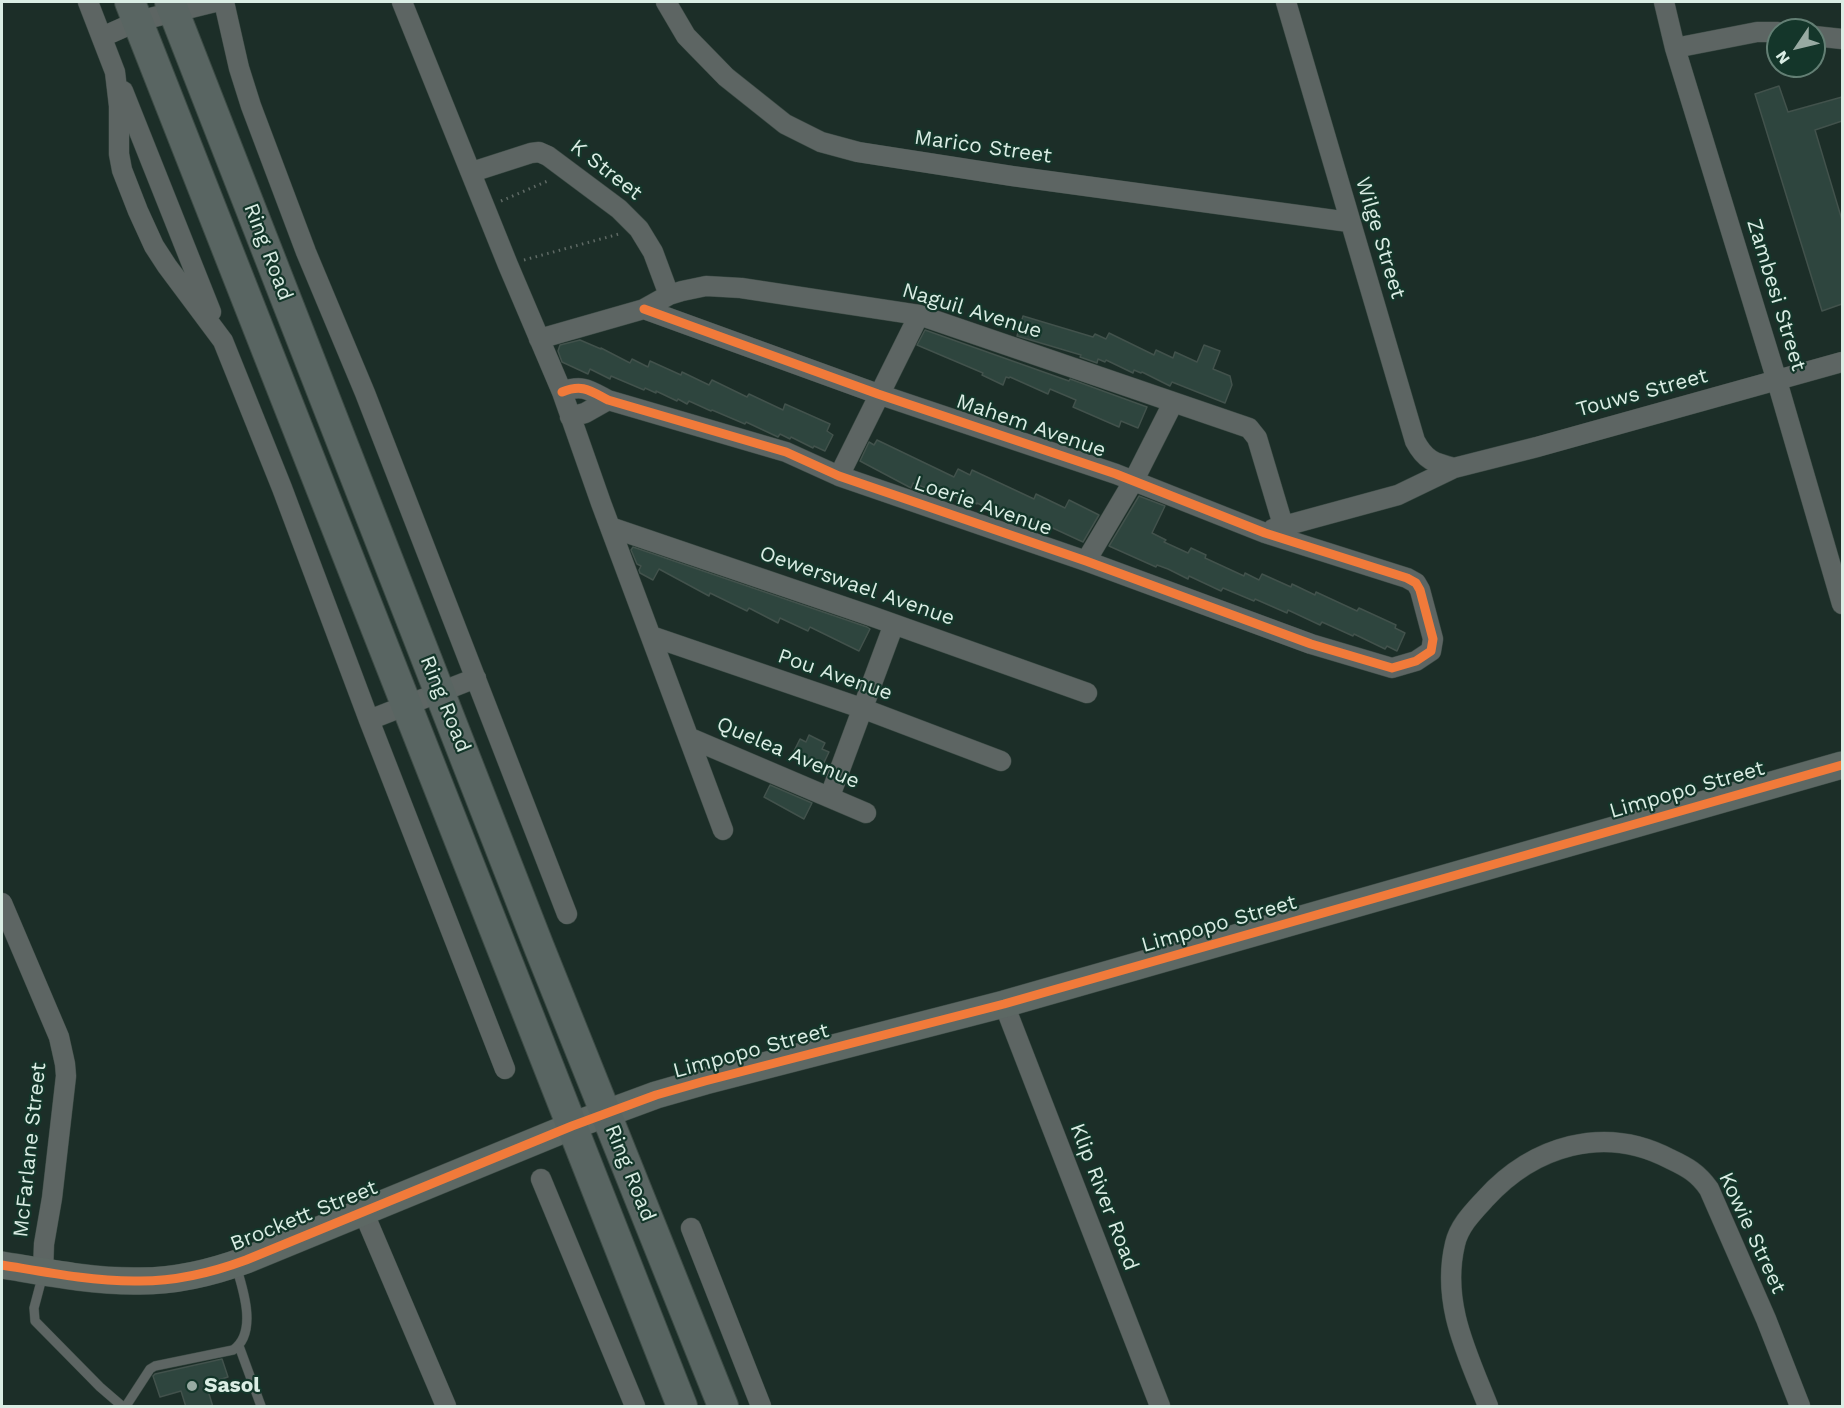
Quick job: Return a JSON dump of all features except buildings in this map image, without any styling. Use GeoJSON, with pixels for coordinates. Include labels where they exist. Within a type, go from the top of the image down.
{"type":"FeatureCollection","features":[{"type":"Feature","properties":{"kind":"main road","name":"Ring Road"},"geometry":{"type":"LineString","coordinates":[[172,7],[723,1407]]}},
{"type":"Feature","properties":{"kind":"main road","name":"Ring Road"},"geometry":{"type":"LineString","coordinates":[[134,11],[682,1407]]}},
{"type":"Feature","properties":{"kind":"street"},"geometry":{"type":"LineString","coordinates":[[88,2],[282,488],[369,720],[505,1069]]}},
{"type":"Feature","properties":{"kind":"street"},"geometry":{"type":"LineString","coordinates":[[102,37],[134,11],[215,2]]}},
{"type":"Feature","properties":{"kind":"street","name":"Ring Road"},"geometry":{"type":"LineString","coordinates":[[224,2],[251,106],[306,252],[364,393],[567,914]]}},
{"type":"Feature","properties":{"kind":"street"},"geometry":{"type":"LineString","coordinates":[[402,2],[562,392],[723,830]]}},
{"type":"Feature","properties":{"kind":"street","name":"Marico Street"},"geometry":{"type":"LineString","coordinates":[[666,2],[686,36],[726,77],[785,123],[821,142],[858,152],[946,166],[1349,222]]}},
{"type":"Feature","properties":{"kind":"street","name":"Wilge Street"},"geometry":{"type":"LineString","coordinates":[[1286,2],[1415,441],[1428,458],[1454,468]]}},
{"type":"Feature","properties":{"kind":"street","name":"Zambesi Street"},"geometry":{"type":"LineString","coordinates":[[1664,2],[1675,48],[1777,381],[1842,604]]}},
{"type":"Feature","properties":{"kind":"street"},"geometry":{"type":"LineString","coordinates":[[1675,48],[1766,32]]}},
{"type":"Feature","properties":{"kind":"street"},"geometry":{"type":"LineString","coordinates":[[1826,37],[1842,39]]}},
{"type":"Feature","properties":{"kind":"street"},"geometry":{"type":"LineString","coordinates":[[115,72],[119,106],[119,154],[145,229],[167,266],[223,341]]}},
{"type":"Feature","properties":{"kind":"street","name":"K Street"},"geometry":{"type":"LineString","coordinates":[[472,172],[538,152],[548,156],[619,209],[639,229],[653,252],[669,295]]}},
{"type":"Feature","properties":{"kind":"street","name":"Naguil Avenue"},"geometry":{"type":"LineString","coordinates":[[539,339],[644,309],[669,295],[694,288],[720,286],[919,315],[1234,422],[1254,432],[1283,525]]}},
{"type":"Feature","properties":{"kind":"street","name":"Mahem Avenue"},"geometry":{"type":"LineString","coordinates":[[644,309],[878,394],[1134,480],[1265,533],[1407,578],[1416,583],[1420,590],[1433,639],[1432,649],[1422,658],[1392,668]]}},
{"type":"Feature","properties":{"kind":"street"},"geometry":{"type":"LineString","coordinates":[[839,476],[919,315]]}},
{"type":"Feature","properties":{"kind":"street","name":"Touws Street"},"geometry":{"type":"LineString","coordinates":[[1265,533],[1283,525],[1398,495],[1454,468],[1842,362]]}},
{"type":"Feature","properties":{"kind":"street","name":"Loerie Avenue"},"geometry":{"type":"LineString","coordinates":[[562,392],[572,388],[584,388],[608,400],[786,452],[839,476],[1086,561],[1311,644],[1392,668]]}},
{"type":"Feature","properties":{"kind":"street"},"geometry":{"type":"LineString","coordinates":[[570,417],[585,413],[608,400]]}},
{"type":"Feature","properties":{"kind":"street"},"geometry":{"type":"LineString","coordinates":[[1086,561],[1134,480],[1173,402]]}},
{"type":"Feature","properties":{"kind":"street","name":"Oewerswael Avenue"},"geometry":{"type":"LineString","coordinates":[[610,527],[1087,693]]}},
{"type":"Feature","properties":{"kind":"street"},"geometry":{"type":"LineString","coordinates":[[830,796],[864,710],[894,624]]}},
{"type":"Feature","properties":{"kind":"street","name":"Pou Avenue"},"geometry":{"type":"LineString","coordinates":[[651,636],[864,710],[1001,761]]}},
{"type":"Feature","properties":{"kind":"street"},"geometry":{"type":"LineString","coordinates":[[369,720],[476,678]]}},
{"type":"Feature","properties":{"kind":"street","name":"Quelea Avenue"},"geometry":{"type":"LineString","coordinates":[[690,738],[866,813]]}},
{"type":"Feature","properties":{"kind":"street","name":"Limpopo Street"},"geometry":{"type":"LineString","coordinates":[[606,1113],[705,1081],[1004,1004],[1842,765]]}},
{"type":"Feature","properties":{"kind":"street","name":"McFarlane Street"},"geometry":{"type":"LineString","coordinates":[[2,903],[10,942],[59,1037],[65,1064],[66,1076],[52,1198],[44,1244],[43,1271]]}},
{"type":"Feature","properties":{"kind":"street","name":"Klip River Road"},"geometry":{"type":"LineString","coordinates":[[1004,1004],[1160,1407]]}},
{"type":"Feature","properties":{"kind":"street","name":"Brockett Street"},"geometry":{"type":"LineString","coordinates":[[2,1265],[133,1281],[180,1277],[236,1264],[606,1113]]}},
{"type":"Feature","properties":{"kind":"street","name":"Kowie Street"},"geometry":{"type":"LineString","coordinates":[[1488,1407],[1454,1314],[1451,1291],[1452,1264],[1456,1241],[1461,1230],[1474,1211],[1497,1186],[1511,1173],[1531,1160],[1566,1147],[1611,1141],[1642,1146],[1664,1155],[1696,1173],[1709,1189],[1766,1319],[1800,1407]]}},
{"type":"Feature","properties":{"kind":"street"},"geometry":{"type":"LineString","coordinates":[[542,1179],[634,1407]]}},
{"type":"Feature","properties":{"kind":"street"},"geometry":{"type":"LineString","coordinates":[[363,1211],[446,1407]]}},
{"type":"Feature","properties":{"kind":"street"},"geometry":{"type":"LineString","coordinates":[[692,1228],[761,1407]]}},
{"type":"Feature","properties":{"kind":"lane"},"geometry":{"type":"LineString","coordinates":[[43,1271],[34,1308],[35,1321],[92,1379],[124,1407],[150,1369],[155,1366],[233,1350],[239,1346],[244,1336],[246,1317],[242,1283],[236,1264]]}},
{"type":"Feature","properties":{"kind":"lane"},"geometry":{"type":"LineString","coordinates":[[239,1346],[261,1407]]}},
{"type":"Feature","properties":{"kind":"path"},"geometry":{"type":"LineString","coordinates":[[485,207],[570,172]]}},
{"type":"Feature","properties":{"kind":"path"},"geometry":{"type":"LineString","coordinates":[[508,265],[639,229]]}},
{"type":"Feature","properties":{"kind":"cycle path"},"geometry":{"type":"LineString","coordinates":[[562,392],[575,388],[585,389],[608,400],[786,452],[839,476],[1086,561],[1311,644],[1392,668],[1416,661],[1431,651],[1433,639],[1420,590],[1416,583],[1407,578],[1265,533],[1116,474],[878,394],[644,309]]}},
{"type":"Feature","properties":{"kind":"cycle path"},"geometry":{"type":"LineString","coordinates":[[2,1265],[117,1281],[176,1278],[219,1269],[572,1126],[656,1095],[1004,1004],[1842,765]]}},
{"type":"Feature","properties":{"kind":"place","name":"Sasol"},"geometry":{"type":"Point","coordinates":[192,1386]}}]}
